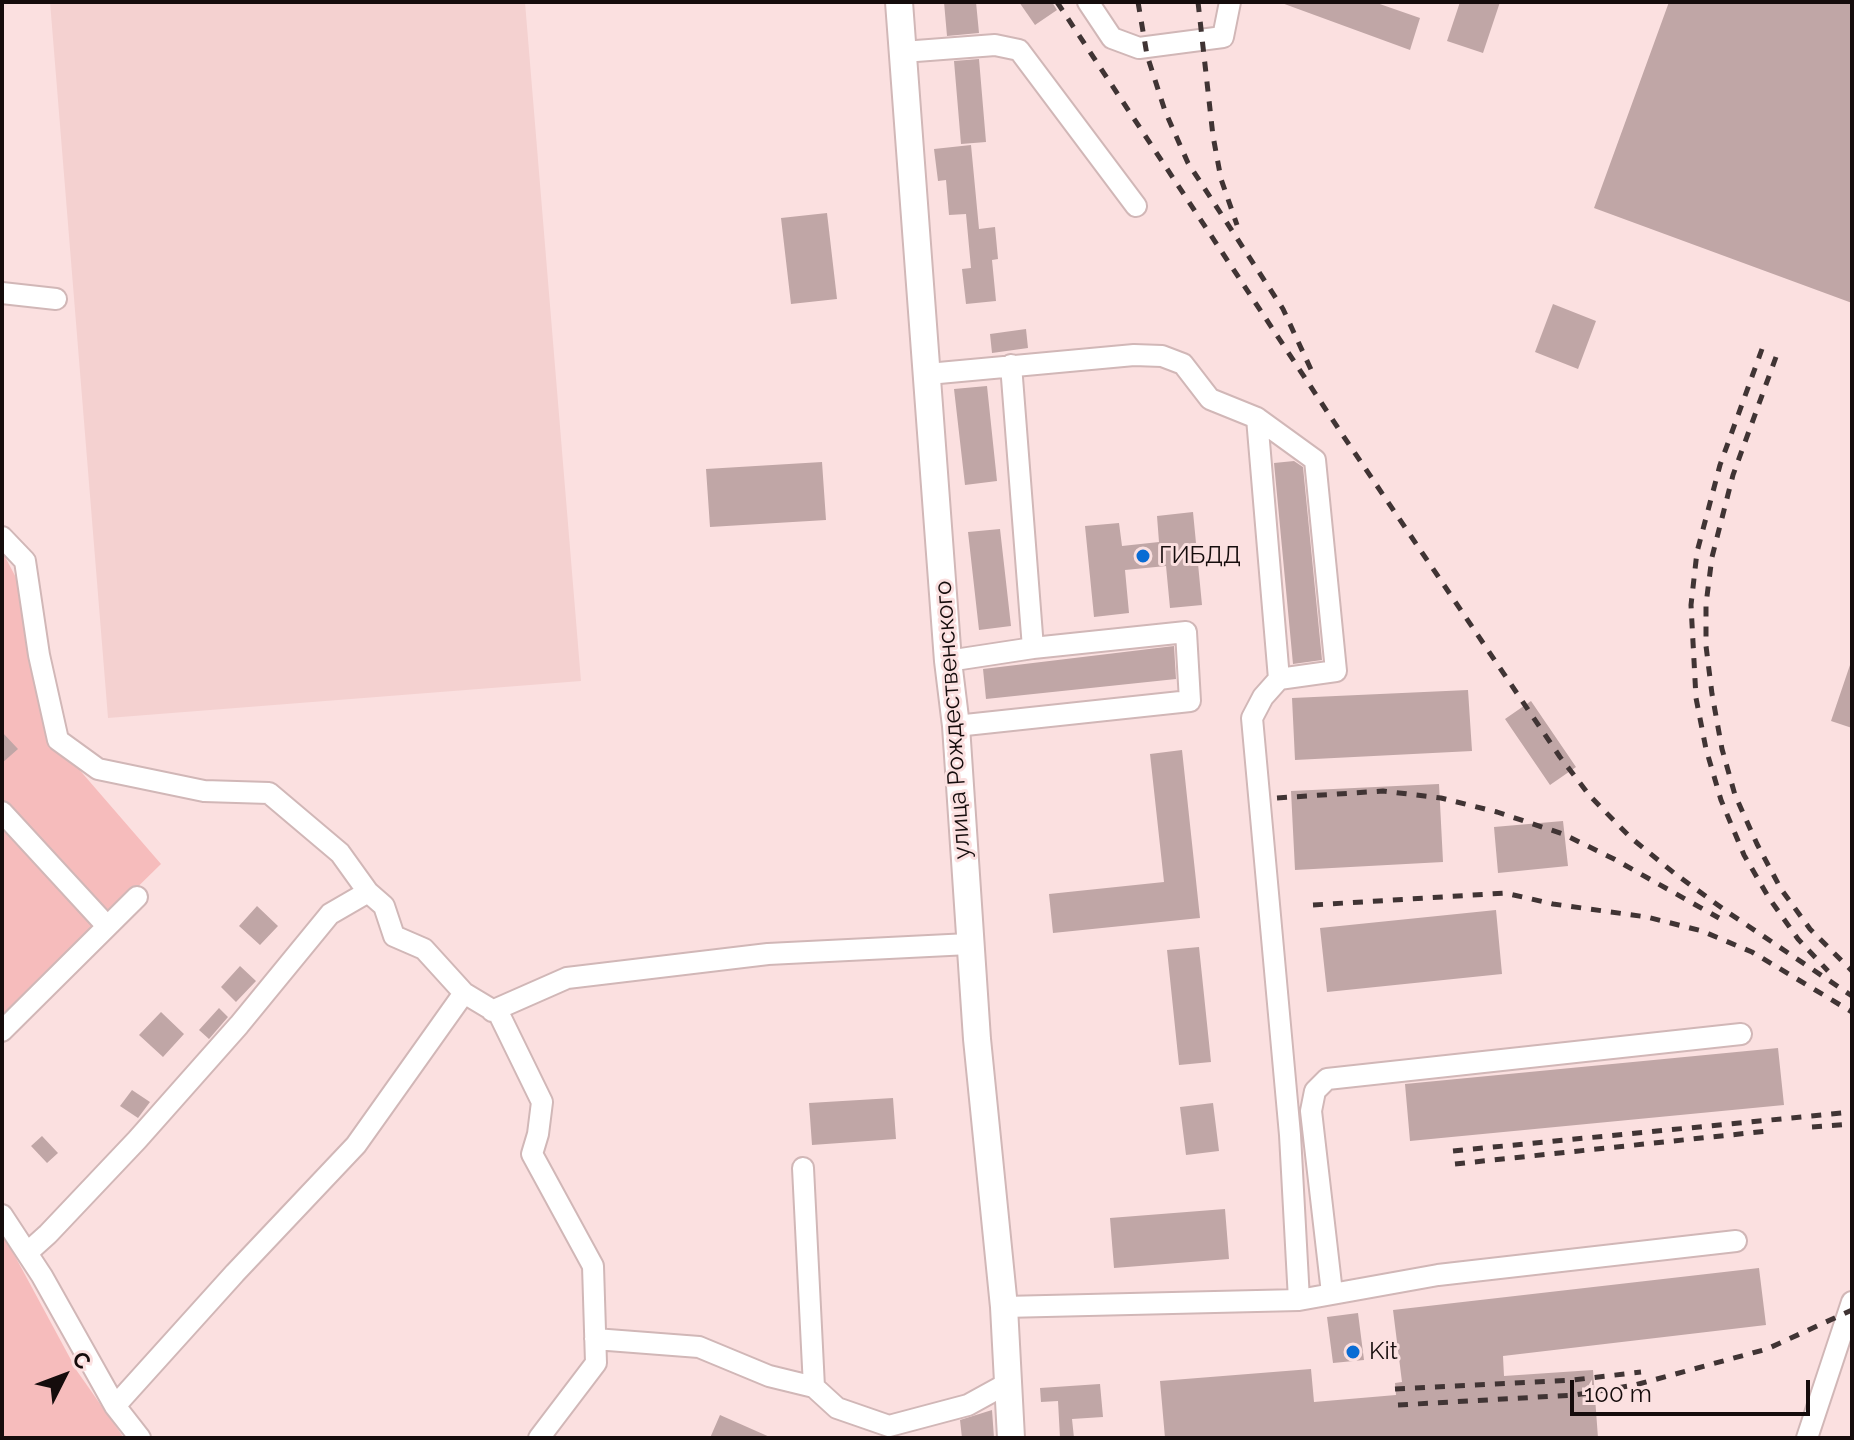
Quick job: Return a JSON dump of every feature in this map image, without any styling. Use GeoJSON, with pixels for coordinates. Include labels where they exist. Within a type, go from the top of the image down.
{"type":"FeatureCollection","features":[{"type":"Feature","properties":{"kind":"main road","name":"улица Рождественского"},"geometry":{"type":"LineString","coordinates":[[899,2],[948,661],[956,726],[969,944],[1004,1307],[1011,1438]]}},
{"type":"Feature","properties":{"kind":"main road"},"geometry":{"type":"LineString","coordinates":[[1004,1307],[1022,1438]]}},
{"type":"Feature","properties":{"kind":"street"},"geometry":{"type":"LineString","coordinates":[[1088,2],[1112,38],[1139,48],[1223,37],[1230,2]]}},
{"type":"Feature","properties":{"kind":"street"},"geometry":{"type":"LineString","coordinates":[[903,52],[995,45],[1019,50],[1136,206]]}},
{"type":"Feature","properties":{"kind":"street"},"geometry":{"type":"LineString","coordinates":[[2,293],[56,299]]}},
{"type":"Feature","properties":{"kind":"street"},"geometry":{"type":"LineString","coordinates":[[928,374],[1134,355],[1162,356],[1183,364],[1210,399],[1257,418],[1315,460],[1336,671],[1279,679],[1263,697],[1252,718],[1290,1135],[1299,1300]]}},
{"type":"Feature","properties":{"kind":"street"},"geometry":{"type":"LineString","coordinates":[[1011,365],[1033,648]]}},
{"type":"Feature","properties":{"kind":"street"},"geometry":{"type":"LineString","coordinates":[[1257,418],[1279,679]]}},
{"type":"Feature","properties":{"kind":"street"},"geometry":{"type":"LineString","coordinates":[[2,537],[25,561],[39,655],[58,740],[98,769],[204,791],[269,793],[340,853],[368,892],[384,906],[394,936],[424,949],[464,993],[499,1014],[542,1102],[532,1154],[593,1266],[596,1363],[539,1438]]}},
{"type":"Feature","properties":{"kind":"street"},"geometry":{"type":"LineString","coordinates":[[948,661],[1033,648],[1186,632],[1190,701],[956,726]]}},
{"type":"Feature","properties":{"kind":"street"},"geometry":{"type":"LineString","coordinates":[[2,812],[107,926]]}},
{"type":"Feature","properties":{"kind":"street"},"geometry":{"type":"LineString","coordinates":[[28,1252],[147,1129],[239,1025],[330,914],[368,892]]}},
{"type":"Feature","properties":{"kind":"street"},"geometry":{"type":"LineString","coordinates":[[2,1031],[137,897]]}},
{"type":"Feature","properties":{"kind":"street"},"geometry":{"type":"LineString","coordinates":[[492,1011],[567,978],[768,954],[969,944]]}},
{"type":"Feature","properties":{"kind":"street"},"geometry":{"type":"LineString","coordinates":[[115,1406],[356,1145],[464,993]]}},
{"type":"Feature","properties":{"kind":"street"},"geometry":{"type":"LineString","coordinates":[[1332,1293],[1311,1111],[1315,1091],[1327,1079],[1741,1034]]}},
{"type":"Feature","properties":{"kind":"street"},"geometry":{"type":"LineString","coordinates":[[803,1168],[814,1387]]}},
{"type":"Feature","properties":{"kind":"street"},"geometry":{"type":"LineString","coordinates":[[2,1215],[28,1252],[115,1406],[140,1438]]}},
{"type":"Feature","properties":{"kind":"street"},"geometry":{"type":"LineString","coordinates":[[1004,1307],[1299,1300],[1438,1275],[1736,1241]]}},
{"type":"Feature","properties":{"kind":"street"},"geometry":{"type":"LineString","coordinates":[[1807,1438],[1848,1328],[1852,1302]]}},
{"type":"Feature","properties":{"kind":"street"},"geometry":{"type":"LineString","coordinates":[[595,1339],[699,1347],[769,1376],[814,1387],[837,1408],[889,1426],[968,1405],[1008,1383]]}},
{"type":"Feature","properties":{"kind":"shaded area"},"geometry":{"type":"Polygon","coordinates":[[[50,2],[525,2],[581,681],[108,718],[50,2]]]}},
{"type":"Feature","properties":{"kind":"shaded area"},"geometry":{"type":"Polygon","coordinates":[[[2,551],[22,589],[45,730],[161,864],[2,1020],[2,551]]]}},
{"type":"Feature","properties":{"kind":"shaded area"},"geometry":{"type":"Polygon","coordinates":[[[2,1232],[77,1371],[124,1438],[2,1438],[2,1232]]]}},
{"type":"Feature","properties":{"kind":"building"},"geometry":{"type":"Polygon","coordinates":[[[944,2],[976,2],[979,33],[947,36],[944,2]]]}},
{"type":"Feature","properties":{"kind":"building"},"geometry":{"type":"Polygon","coordinates":[[[1019,2],[1052,2],[1057,10],[1035,25],[1019,2]]]}},
{"type":"Feature","properties":{"kind":"building"},"geometry":{"type":"Polygon","coordinates":[[[1279,2],[1374,2],[1420,18],[1410,50],[1279,2]]]}},
{"type":"Feature","properties":{"kind":"building"},"geometry":{"type":"Polygon","coordinates":[[[1460,2],[1500,2],[1483,53],[1447,41],[1460,2]]]}},
{"type":"Feature","properties":{"kind":"building"},"geometry":{"type":"Polygon","coordinates":[[[1669,2],[1852,2],[1852,303],[1594,208],[1669,2]]]}},
{"type":"Feature","properties":{"kind":"building"},"geometry":{"type":"Polygon","coordinates":[[[979,59],[986,142],[961,144],[954,61],[979,59]]]}},
{"type":"Feature","properties":{"kind":"building"},"geometry":{"type":"Polygon","coordinates":[[[971,145],[979,229],[995,227],[998,259],[992,260],[996,301],[966,304],[962,269],[971,268],[966,214],[949,215],[946,180],[938,181],[934,149],[971,145]]]}},
{"type":"Feature","properties":{"kind":"building"},"geometry":{"type":"Polygon","coordinates":[[[827,213],[837,299],[791,304],[781,218],[827,213]]]}},
{"type":"Feature","properties":{"kind":"building"},"geometry":{"type":"Polygon","coordinates":[[[1553,304],[1596,321],[1578,369],[1535,352],[1553,304]]]}},
{"type":"Feature","properties":{"kind":"building"},"geometry":{"type":"Polygon","coordinates":[[[1026,329],[1028,348],[992,353],[990,334],[1026,329]]]}},
{"type":"Feature","properties":{"kind":"building"},"geometry":{"type":"Polygon","coordinates":[[[987,386],[997,481],[965,485],[954,389],[987,386]]]}},
{"type":"Feature","properties":{"kind":"building"},"geometry":{"type":"Polygon","coordinates":[[[1294,461],[1303,467],[1322,660],[1293,664],[1274,463],[1294,461]]]}},
{"type":"Feature","properties":{"kind":"building"},"geometry":{"type":"Polygon","coordinates":[[[822,462],[826,520],[710,527],[706,469],[822,462]]]}},
{"type":"Feature","properties":{"kind":"building","name":"ГИБДД"},"geometry":{"type":"Polygon","coordinates":[[[1193,512],[1202,605],[1170,608],[1166,566],[1125,570],[1129,613],[1094,617],[1085,526],[1119,523],[1122,546],[1159,542],[1157,516],[1193,512]]]}},
{"type":"Feature","properties":{"kind":"building"},"geometry":{"type":"Polygon","coordinates":[[[1000,529],[1011,626],[979,630],[968,532],[1000,529]]]}},
{"type":"Feature","properties":{"kind":"building"},"geometry":{"type":"Polygon","coordinates":[[[1174,646],[1176,679],[986,699],[983,669],[1174,646]]]}},
{"type":"Feature","properties":{"kind":"building"},"geometry":{"type":"Polygon","coordinates":[[[1852,665],[1852,728],[1831,721],[1852,665]]]}},
{"type":"Feature","properties":{"kind":"building"},"geometry":{"type":"Polygon","coordinates":[[[1468,690],[1472,751],[1295,760],[1292,698],[1468,690]]]}},
{"type":"Feature","properties":{"kind":"building"},"geometry":{"type":"Polygon","coordinates":[[[1531,701],[1576,767],[1550,785],[1505,719],[1531,701]]]}},
{"type":"Feature","properties":{"kind":"building"},"geometry":{"type":"Polygon","coordinates":[[[2,732],[18,749],[2,763],[2,732]]]}},
{"type":"Feature","properties":{"kind":"building"},"geometry":{"type":"Polygon","coordinates":[[[1182,750],[1200,918],[1053,933],[1049,894],[1164,882],[1150,754],[1182,750]]]}},
{"type":"Feature","properties":{"kind":"building"},"geometry":{"type":"Polygon","coordinates":[[[1439,784],[1443,862],[1295,870],[1291,791],[1439,784]]]}},
{"type":"Feature","properties":{"kind":"building"},"geometry":{"type":"Polygon","coordinates":[[[1563,821],[1568,866],[1498,873],[1494,827],[1563,821]]]}},
{"type":"Feature","properties":{"kind":"building"},"geometry":{"type":"Polygon","coordinates":[[[257,906],[278,926],[260,945],[239,926],[257,906]]]}},
{"type":"Feature","properties":{"kind":"building"},"geometry":{"type":"Polygon","coordinates":[[[1496,910],[1502,974],[1327,992],[1320,928],[1496,910]]]}},
{"type":"Feature","properties":{"kind":"building"},"geometry":{"type":"Polygon","coordinates":[[[1199,947],[1211,1062],[1179,1065],[1167,950],[1199,947]]]}},
{"type":"Feature","properties":{"kind":"building"},"geometry":{"type":"Polygon","coordinates":[[[240,966],[256,981],[236,1002],[221,987],[240,966]]]}},
{"type":"Feature","properties":{"kind":"building"},"geometry":{"type":"Polygon","coordinates":[[[219,1008],[228,1017],[209,1039],[199,1030],[219,1008]]]}},
{"type":"Feature","properties":{"kind":"building"},"geometry":{"type":"Polygon","coordinates":[[[161,1012],[184,1034],[163,1057],[139,1035],[161,1012]]]}},
{"type":"Feature","properties":{"kind":"building"},"geometry":{"type":"Polygon","coordinates":[[[1778,1048],[1784,1105],[1410,1141],[1405,1084],[1778,1048]]]}},
{"type":"Feature","properties":{"kind":"building"},"geometry":{"type":"Polygon","coordinates":[[[132,1090],[150,1102],[138,1118],[120,1106],[132,1090]]]}},
{"type":"Feature","properties":{"kind":"building"},"geometry":{"type":"Polygon","coordinates":[[[893,1098],[896,1139],[812,1145],[809,1103],[893,1098]]]}},
{"type":"Feature","properties":{"kind":"building"},"geometry":{"type":"Polygon","coordinates":[[[1213,1103],[1219,1151],[1186,1155],[1180,1107],[1213,1103]]]}},
{"type":"Feature","properties":{"kind":"building"},"geometry":{"type":"Polygon","coordinates":[[[42,1136],[58,1153],[47,1163],[31,1146],[42,1136]]]}},
{"type":"Feature","properties":{"kind":"building"},"geometry":{"type":"Polygon","coordinates":[[[1225,1209],[1229,1259],[1114,1268],[1110,1218],[1225,1209]]]}},
{"type":"Feature","properties":{"kind":"building"},"geometry":{"type":"Polygon","coordinates":[[[1759,1268],[1766,1325],[1503,1356],[1504,1376],[1593,1370],[1598,1438],[1165,1438],[1160,1381],[1311,1369],[1314,1402],[1396,1395],[1395,1383],[1402,1382],[1393,1310],[1759,1268]]]}},
{"type":"Feature","properties":{"kind":"building"},"geometry":{"type":"Polygon","coordinates":[[[1358,1313],[1364,1360],[1333,1363],[1327,1317],[1358,1313]]]}},
{"type":"Feature","properties":{"kind":"building"},"geometry":{"type":"Polygon","coordinates":[[[1100,1384],[1103,1417],[1072,1419],[1074,1438],[1060,1438],[1058,1401],[1041,1402],[1040,1388],[1100,1384]]]}},
{"type":"Feature","properties":{"kind":"building"},"geometry":{"type":"Polygon","coordinates":[[[992,1410],[994,1438],[962,1438],[960,1420],[992,1410]]]}},
{"type":"Feature","properties":{"kind":"building"},"geometry":{"type":"Polygon","coordinates":[[[720,1415],[772,1438],[710,1438],[720,1415]]]}},
{"type":"Feature","properties":{"kind":"railway"},"geometry":{"type":"LineString","coordinates":[[1057,2],[1340,431],[1560,757],[1590,796],[1630,837],[1674,873],[1852,996]]}},
{"type":"Feature","properties":{"kind":"railway"},"geometry":{"type":"LineString","coordinates":[[1138,2],[1147,55],[1165,111],[1188,163],[1283,309],[1314,376]]}},
{"type":"Feature","properties":{"kind":"railway"},"geometry":{"type":"LineString","coordinates":[[1198,2],[1213,136],[1221,179],[1237,225]]}},
{"type":"Feature","properties":{"kind":"railway"},"geometry":{"type":"LineString","coordinates":[[1762,349],[1720,465],[1697,552],[1691,605],[1696,698],[1706,749],[1721,800],[1744,855],[1798,939],[1828,971]]}},
{"type":"Feature","properties":{"kind":"railway"},"geometry":{"type":"LineString","coordinates":[[1776,357],[1733,475],[1712,557],[1706,604],[1706,646],[1722,749],[1735,795],[1757,844],[1781,889],[1810,929],[1852,971]]}},
{"type":"Feature","properties":{"kind":"railway"},"geometry":{"type":"LineString","coordinates":[[1277,798],[1383,791],[1441,798],[1497,812],[1563,834],[1719,918]]}},
{"type":"Feature","properties":{"kind":"railway"},"geometry":{"type":"LineString","coordinates":[[1313,905],[1505,893],[1553,904],[1647,917],[1702,931],[1752,952],[1852,1012]]}},
{"type":"Feature","properties":{"kind":"railway"},"geometry":{"type":"LineString","coordinates":[[1453,1151],[1852,1112]]}},
{"type":"Feature","properties":{"kind":"railway"},"geometry":{"type":"LineString","coordinates":[[1812,1127],[1852,1124]]}},
{"type":"Feature","properties":{"kind":"railway"},"geometry":{"type":"LineString","coordinates":[[1455,1164],[1768,1131]]}},
{"type":"Feature","properties":{"kind":"railway"},"geometry":{"type":"LineString","coordinates":[[1398,1405],[1575,1395],[1635,1385],[1767,1349],[1852,1310]]}},
{"type":"Feature","properties":{"kind":"railway"},"geometry":{"type":"LineString","coordinates":[[1395,1389],[1573,1380],[1641,1372]]}},
{"type":"Feature","properties":{"kind":"place","name":"ГИБДД"},"geometry":{"type":"Point","coordinates":[1143,556]}},
{"type":"Feature","properties":{"kind":"place","name":"Kit"},"geometry":{"type":"Point","coordinates":[1353,1352]}}]}
